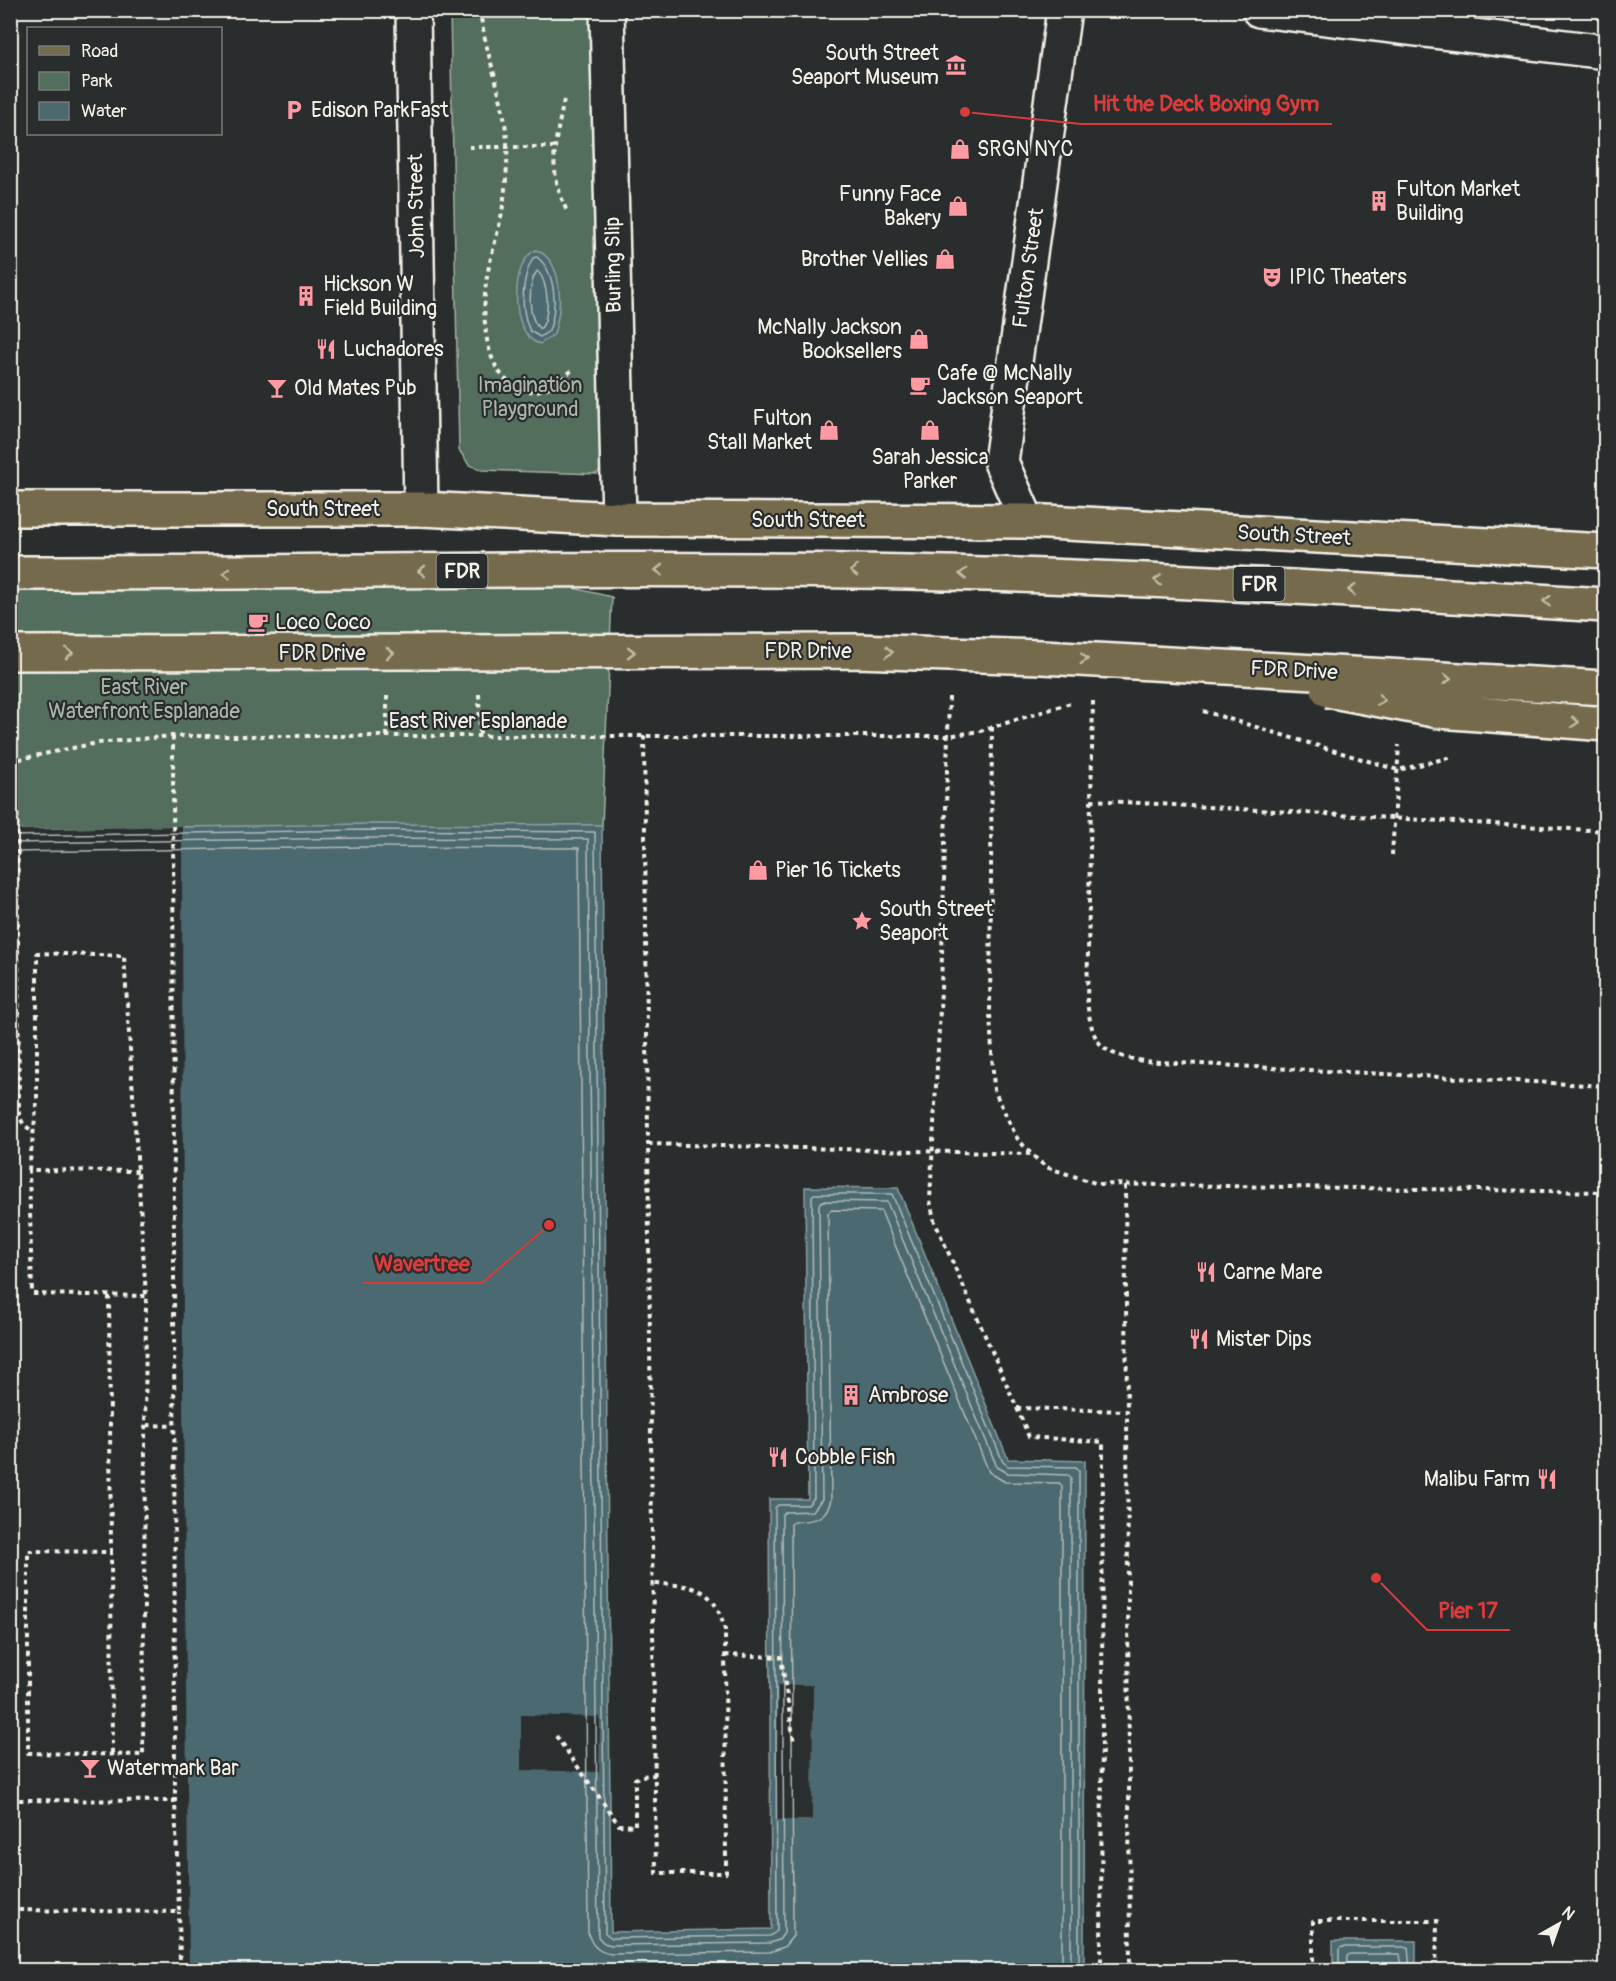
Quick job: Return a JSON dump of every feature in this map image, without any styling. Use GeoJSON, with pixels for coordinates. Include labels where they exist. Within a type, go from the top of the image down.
{"type":"FeatureCollection","features":[{"type":"Feature","properties":{"kind":"main road","name":"South Street"},"geometry":{"type":"LineString","coordinates":[[10,510],[421,509],[619,519],[1027,521],[1605,551]]}},
{"type":"Feature","properties":{"kind":"main road","name":"FDR"},"geometry":{"type":"LineString","coordinates":[[10,573],[725,569],[901,572],[1252,584],[1605,605]]}},
{"type":"Feature","properties":{"kind":"main road","name":"FDR Drive"},"geometry":{"type":"LineString","coordinates":[[10,653],[856,651],[1200,665],[1605,688]]}},
{"type":"Feature","properties":{"kind":"main road"},"geometry":{"type":"LineString","coordinates":[[1200,665],[1439,711],[1605,724]]}},
{"type":"Feature","properties":{"kind":"street","name":"John Street"},"geometry":{"type":"LineString","coordinates":[[413,10],[421,509]]}},
{"type":"Feature","properties":{"kind":"street","name":"Burling Slip"},"geometry":{"type":"LineString","coordinates":[[607,10],[619,519]]}},
{"type":"Feature","properties":{"kind":"street","name":"Fulton Street"},"geometry":{"type":"LineString","coordinates":[[1027,521],[1001,462],[1064,10]]}},
{"type":"Feature","properties":{"kind":"street"},"geometry":{"type":"LineString","coordinates":[[1259,10],[1605,52]]}},
{"type":"Feature","properties":{"kind":"path"},"geometry":{"type":"LineString","coordinates":[[480,10],[482,32],[504,105],[507,147],[504,198],[486,283],[485,311],[492,359],[506,380],[526,391],[549,387],[575,366]]}},
{"type":"Feature","properties":{"kind":"path"},"geometry":{"type":"LineString","coordinates":[[563,106],[554,147],[555,183],[570,219]]}},
{"type":"Feature","properties":{"kind":"path"},"geometry":{"type":"LineString","coordinates":[[469,147],[554,147]]}},
{"type":"Feature","properties":{"kind":"path"},"geometry":{"type":"LineString","coordinates":[[555,183],[562,182]]}},
{"type":"Feature","properties":{"kind":"path"},"geometry":{"type":"LineString","coordinates":[[1093,698],[1087,1002],[1091,1030],[1101,1046],[1114,1056],[1154,1062],[1605,1086]]}},
{"type":"Feature","properties":{"kind":"path"},"geometry":{"type":"LineString","coordinates":[[1193,708],[1398,770]]}},
{"type":"Feature","properties":{"kind":"path"},"geometry":{"type":"LineString","coordinates":[[992,727],[990,1014],[994,1090],[1017,1138],[1046,1167],[1069,1177],[1098,1184],[1605,1192]]}},
{"type":"Feature","properties":{"kind":"path"},"geometry":{"type":"LineString","coordinates":[[173,736],[175,1801],[180,1968],[14,1970],[14,1800],[175,1801]]}},
{"type":"Feature","properties":{"kind":"path","name":"East River Esplanade"},"geometry":{"type":"LineString","coordinates":[[10,760],[98,743],[173,736],[948,736],[941,990],[932,1151]]}},
{"type":"Feature","properties":{"kind":"path"},"geometry":{"type":"LineString","coordinates":[[644,736],[656,1874],[726,1873],[725,1630],[720,1610],[707,1594],[688,1585],[653,1584]]}},
{"type":"Feature","properties":{"kind":"path"},"geometry":{"type":"LineString","coordinates":[[1392,855],[1399,753]]}},
{"type":"Feature","properties":{"kind":"path"},"geometry":{"type":"LineString","coordinates":[[18,760],[19,1116],[24,1125],[34,1132]]}},
{"type":"Feature","properties":{"kind":"path"},"geometry":{"type":"LineString","coordinates":[[1091,800],[1605,831]]}},
{"type":"Feature","properties":{"kind":"path"},"geometry":{"type":"LineString","coordinates":[[111,1552],[28,1551],[28,1753],[143,1755],[147,1425],[146,1296],[124,956],[37,953],[37,1102],[29,1170],[32,1294],[146,1296]]}},
{"type":"Feature","properties":{"kind":"path"},"geometry":{"type":"LineString","coordinates":[[648,1144],[1031,1154]]}},
{"type":"Feature","properties":{"kind":"path"},"geometry":{"type":"LineString","coordinates":[[932,1151],[930,1200],[934,1220],[1029,1437],[1103,1442],[1101,1971]]}},
{"type":"Feature","properties":{"kind":"path"},"geometry":{"type":"LineString","coordinates":[[29,1170],[138,1171]]}},
{"type":"Feature","properties":{"kind":"path"},"geometry":{"type":"LineString","coordinates":[[1125,1185],[1130,1971]]}},
{"type":"Feature","properties":{"kind":"path"},"geometry":{"type":"LineString","coordinates":[[109,1296],[112,1756]]}},
{"type":"Feature","properties":{"kind":"path"},"geometry":{"type":"LineString","coordinates":[[1017,1408],[1127,1411]]}},
{"type":"Feature","properties":{"kind":"path"},"geometry":{"type":"LineString","coordinates":[[147,1425],[174,1426]]}},
{"type":"Feature","properties":{"kind":"path"},"geometry":{"type":"LineString","coordinates":[[725,1655],[781,1657],[794,1742]]}},
{"type":"Feature","properties":{"kind":"path"},"geometry":{"type":"LineString","coordinates":[[556,1736],[619,1825],[635,1826],[635,1779],[655,1775]]}},
{"type":"Feature","properties":{"kind":"path"},"geometry":{"type":"LineString","coordinates":[[13,1910],[179,1912]]}},
{"type":"Feature","properties":{"kind":"path"},"geometry":{"type":"LineString","coordinates":[[1313,1971],[1313,1921],[1437,1921],[1436,1971]]}},
{"type":"Feature","properties":{"kind":"green space","name":"Imagination Playground"},"geometry":{"type":"Polygon","coordinates":[[[450,11],[594,11],[604,464],[597,474],[482,470],[469,465],[459,450],[450,11]]]}},
{"type":"Feature","properties":{"kind":"green space","name":"East River Waterfront Esplanade"},"geometry":{"type":"Polygon","coordinates":[[[470,564],[612,597],[602,825],[182,827],[11,1970],[11,565],[470,564]]]}},
{"type":"Feature","properties":{"kind":"water"},"geometry":{"type":"Polygon","coordinates":[[[536,250],[552,265],[557,275],[559,288],[559,313],[554,334],[540,344],[530,338],[523,327],[518,313],[517,298],[521,268],[527,257],[536,250]]]}},
{"type":"Feature","properties":{"kind":"water"},"geometry":{"type":"Polygon","coordinates":[[[366,824],[602,825],[611,1932],[771,1929],[769,1499],[808,1499],[805,1187],[898,1188],[1008,1459],[1085,1461],[1084,1970],[11,1970],[11,830],[366,824]]]}},
{"type":"Feature","properties":{"kind":"water"},"geometry":{"type":"Polygon","coordinates":[[[1333,1941],[1416,1941],[1416,1970],[1333,1970],[1333,1941]]]}},
{"type":"Feature","properties":{"kind":"pier"},"geometry":{"type":"Polygon","coordinates":[[[182,826],[183,1402],[189,1970],[11,1970],[11,830],[182,826]]]}},
{"type":"Feature","properties":{"kind":"pier"},"geometry":{"type":"Polygon","coordinates":[[[778,1685],[813,1685],[812,1820],[776,1820],[778,1685]]]}},
{"type":"Feature","properties":{"kind":"pier"},"geometry":{"type":"Polygon","coordinates":[[[521,1715],[600,1717],[599,1772],[521,1770],[521,1715]]]}},
{"type":"Feature","properties":{"kind":"place","name":"South Street Seaport Museum"},"geometry":{"type":"Point","coordinates":[956,65]}},
{"type":"Feature","properties":{"kind":"place","name":"Edison ParkFast"},"geometry":{"type":"Point","coordinates":[294,110]}},
{"type":"Feature","properties":{"kind":"place","name":"Hit the Deck Boxing Gym"},"geometry":{"type":"Point","coordinates":[965,112]}},
{"type":"Feature","properties":{"kind":"place","name":"SRGN NYC"},"geometry":{"type":"Point","coordinates":[960,149]}},
{"type":"Feature","properties":{"kind":"place","name":"Fulton Market Building"},"geometry":{"type":"Point","coordinates":[1379,201]}},
{"type":"Feature","properties":{"kind":"place","name":"Funny Face Bakery"},"geometry":{"type":"Point","coordinates":[958,206]}},
{"type":"Feature","properties":{"kind":"place","name":"Brother Vellies"},"geometry":{"type":"Point","coordinates":[945,259]}},
{"type":"Feature","properties":{"kind":"place","name":"IPIC Theaters"},"geometry":{"type":"Point","coordinates":[1272,277]}},
{"type":"Feature","properties":{"kind":"place","name":"Hickson W Field Building"},"geometry":{"type":"Point","coordinates":[306,296]}},
{"type":"Feature","properties":{"kind":"place","name":"McNally Jackson Booksellers"},"geometry":{"type":"Point","coordinates":[919,339]}},
{"type":"Feature","properties":{"kind":"place","name":"Luchadores"},"geometry":{"type":"Point","coordinates":[326,349]}},
{"type":"Feature","properties":{"kind":"place","name":"Cafe @ McNally Jackson Seaport"},"geometry":{"type":"Point","coordinates":[920,385]}},
{"type":"Feature","properties":{"kind":"place","name":"Old Mates Pub"},"geometry":{"type":"Point","coordinates":[277,388]}},
{"type":"Feature","properties":{"kind":"place","name":"Fulton Stall Market"},"geometry":{"type":"Point","coordinates":[829,430]}},
{"type":"Feature","properties":{"kind":"place","name":"Sarah Jessica Parker"},"geometry":{"type":"Point","coordinates":[930,430]}},
{"type":"Feature","properties":{"kind":"place","name":"Loco Coco"},"geometry":{"type":"Point","coordinates":[258,622]}},
{"type":"Feature","properties":{"kind":"place","name":"Pier 16 Tickets"},"geometry":{"type":"Point","coordinates":[758,870]}},
{"type":"Feature","properties":{"kind":"place","name":"South Street Seaport"},"geometry":{"type":"Point","coordinates":[862,921]}},
{"type":"Feature","properties":{"kind":"place","name":"Wavertree"},"geometry":{"type":"Point","coordinates":[549,1225]}},
{"type":"Feature","properties":{"kind":"place","name":"Carne Mare"},"geometry":{"type":"Point","coordinates":[1206,1272]}},
{"type":"Feature","properties":{"kind":"place","name":"Mister Dips"},"geometry":{"type":"Point","coordinates":[1199,1339]}},
{"type":"Feature","properties":{"kind":"place","name":"Ambrose"},"geometry":{"type":"Point","coordinates":[851,1395]}},
{"type":"Feature","properties":{"kind":"place","name":"Cobble Fish"},"geometry":{"type":"Point","coordinates":[778,1457]}},
{"type":"Feature","properties":{"kind":"place","name":"Malibu Farm"},"geometry":{"type":"Point","coordinates":[1547,1479]}},
{"type":"Feature","properties":{"kind":"place","name":"Pier 17"},"geometry":{"type":"Point","coordinates":[1376,1578]}},
{"type":"Feature","properties":{"kind":"place","name":"Watermark Bar"},"geometry":{"type":"Point","coordinates":[90,1768]}}]}
